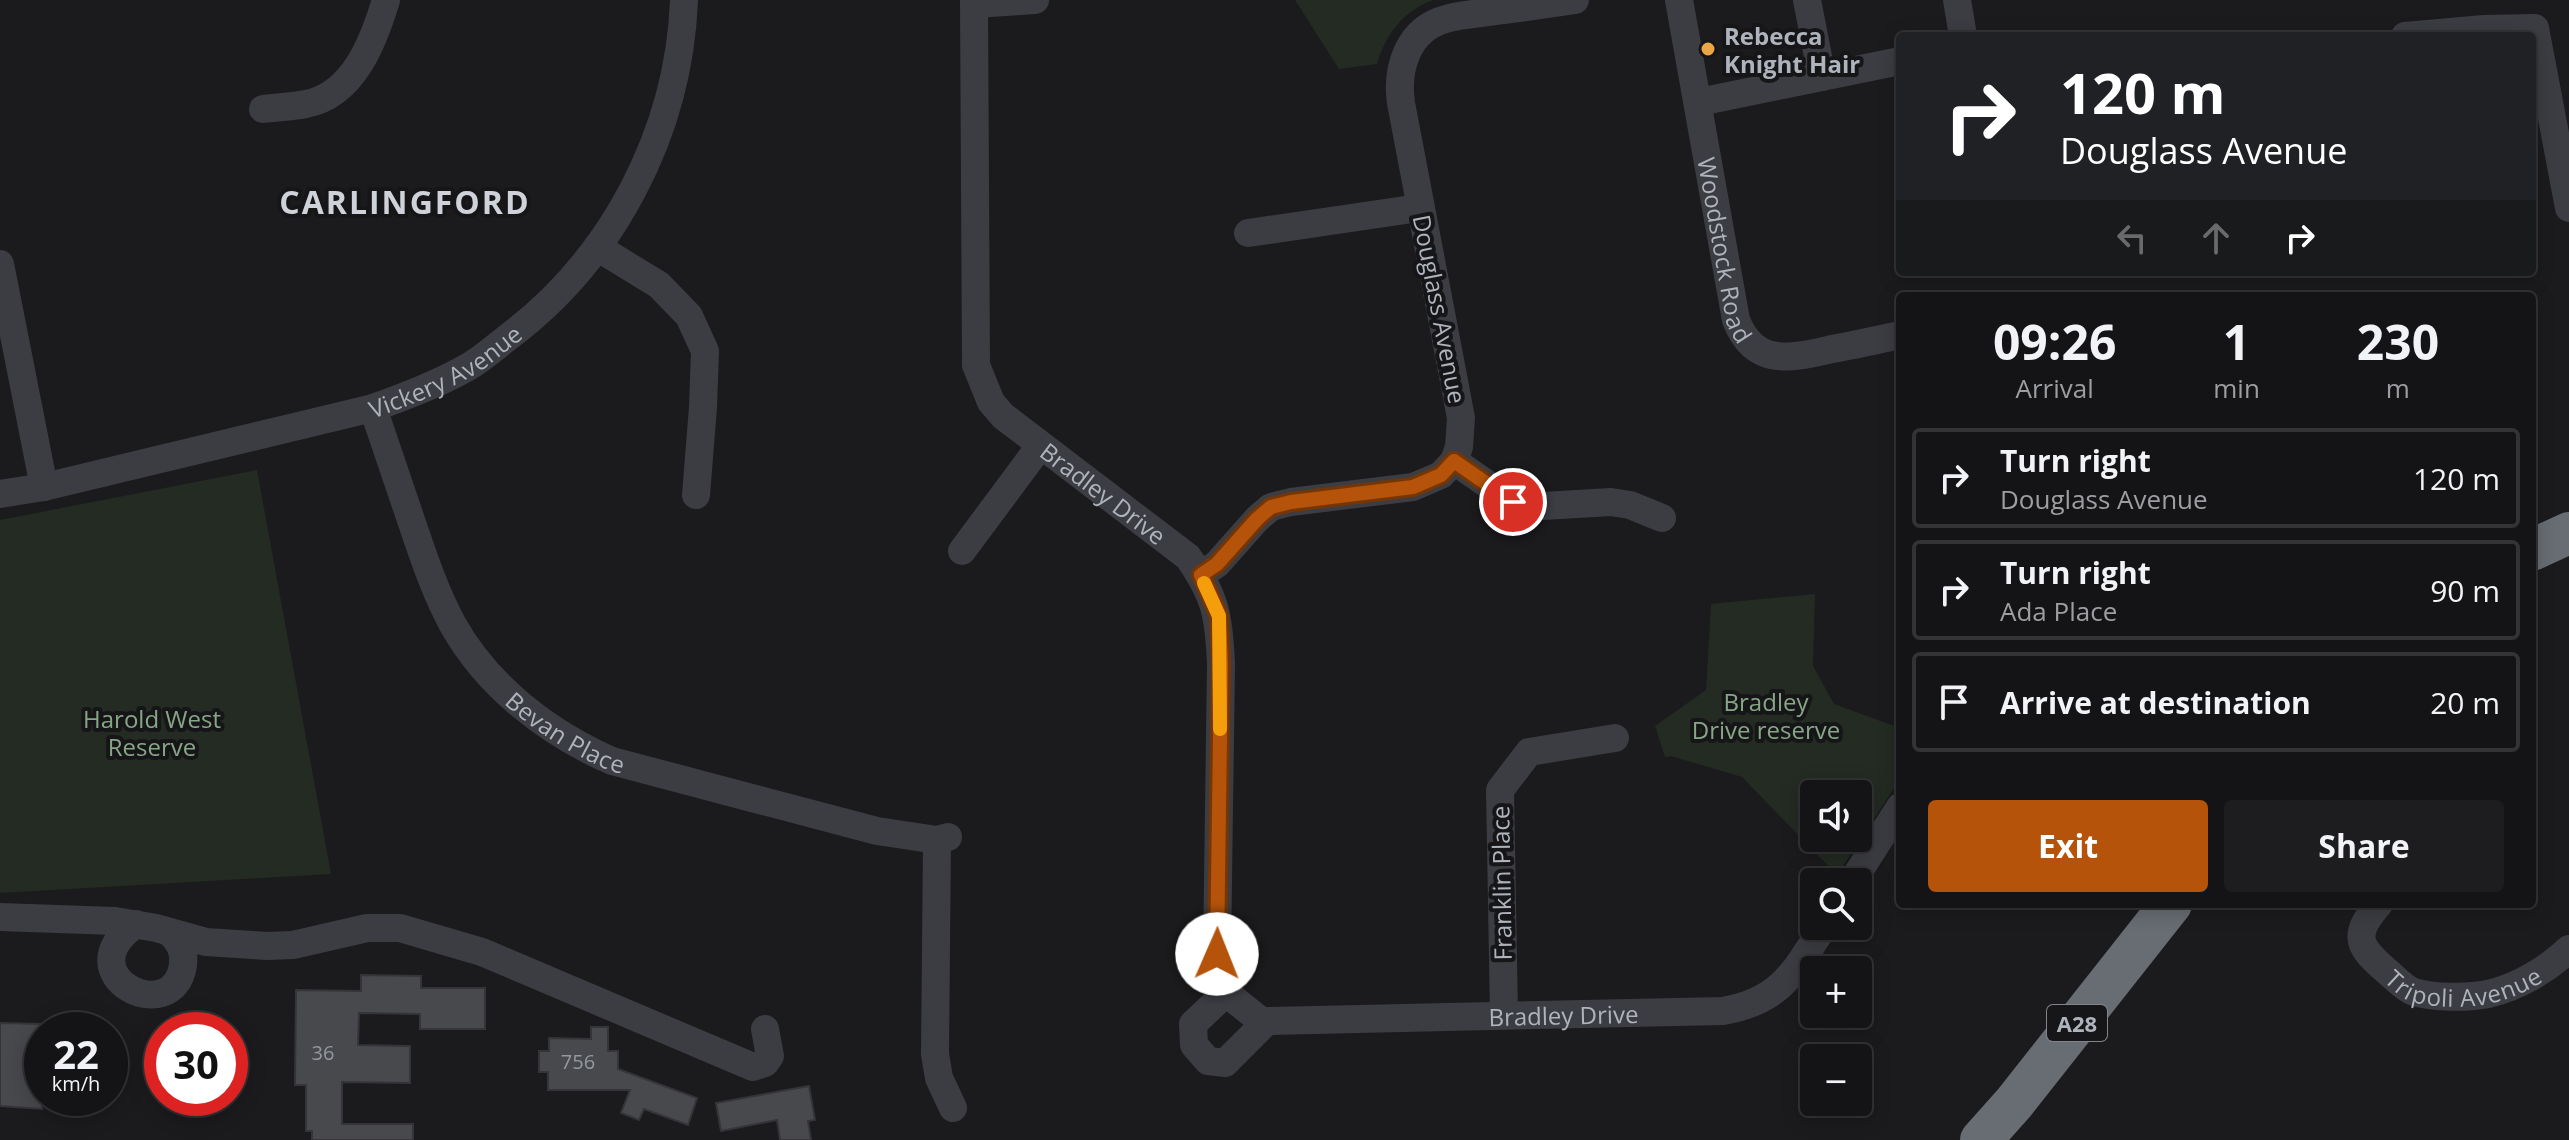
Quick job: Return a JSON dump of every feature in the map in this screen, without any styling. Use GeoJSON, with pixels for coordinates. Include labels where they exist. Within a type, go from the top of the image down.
{"type":"FeatureCollection","features":[{"type":"Feature","properties":{"kind":"highway"},"geometry":{"type":"LineString","coordinates":[[2536,548],[2569,533]]}},
{"type":"Feature","properties":{"kind":"highway","name":"A28"},"geometry":{"type":"LineString","coordinates":[[1981,1140],[2014,1103],[2168,908]]}},
{"type":"Feature","properties":{"kind":"street"},"geometry":{"type":"LineString","coordinates":[[263,109],[309,104],[352,75],[370,46],[386,0]]}},
{"type":"Feature","properties":{"kind":"street","name":"Vickery Avenue"},"geometry":{"type":"LineString","coordinates":[[0,494],[44,487],[373,408],[426,388],[470,366],[555,297],[597,247],[625,205],[651,154],[667,105],[677,65],[684,0]]}},
{"type":"Feature","properties":{"kind":"street"},"geometry":{"type":"LineString","coordinates":[[974,2],[1035,0]]}},
{"type":"Feature","properties":{"kind":"street","name":"Douglass Avenue"},"geometry":{"type":"LineString","coordinates":[[1454,461],[1461,418],[1398,84],[1403,61],[1413,41],[1433,24],[1446,18],[1575,0]]}},
{"type":"Feature","properties":{"kind":"street","name":"Woodstock Road"},"geometry":{"type":"LineString","coordinates":[[1679,0],[1736,320],[1747,340],[1768,354],[1785,358],[1896,336]]}},
{"type":"Feature","properties":{"kind":"street"},"geometry":{"type":"LineString","coordinates":[[1807,0],[1822,77]]}},
{"type":"Feature","properties":{"kind":"street"},"geometry":{"type":"LineString","coordinates":[[1957,0],[1962,32]]}},
{"type":"Feature","properties":{"kind":"street","name":"Bradley Drive"},"geometry":{"type":"LineString","coordinates":[[974,2],[976,365],[991,402],[1003,416],[1188,557],[1201,575],[1219,616],[1217,954],[1231,997],[1260,1020],[1267,1021],[1723,1011],[1752,1005],[1777,991],[1788,981],[1815,940]]}},
{"type":"Feature","properties":{"kind":"street"},"geometry":{"type":"LineString","coordinates":[[2450,32],[2535,28],[2535,32]]}},
{"type":"Feature","properties":{"kind":"street"},"geometry":{"type":"LineString","coordinates":[[2536,41],[2543,134],[2569,208]]}},
{"type":"Feature","properties":{"kind":"street"},"geometry":{"type":"LineString","coordinates":[[1699,102],[1896,62]]}},
{"type":"Feature","properties":{"kind":"street"},"geometry":{"type":"LineString","coordinates":[[1248,233],[1419,208]]}},
{"type":"Feature","properties":{"kind":"street"},"geometry":{"type":"LineString","coordinates":[[597,247],[659,285],[689,316],[705,351],[696,495]]}},
{"type":"Feature","properties":{"kind":"street"},"geometry":{"type":"LineString","coordinates":[[0,264],[44,487]]}},
{"type":"Feature","properties":{"kind":"street","name":"Bevan Place"},"geometry":{"type":"LineString","coordinates":[[373,408],[435,590],[454,627],[500,685],[547,727],[576,745],[612,761],[877,831],[942,838],[935,1054],[939,1078],[953,1108]]}},
{"type":"Feature","properties":{"kind":"street"},"geometry":{"type":"LineString","coordinates":[[962,551],[1040,446]]}},
{"type":"Feature","properties":{"kind":"street"},"geometry":{"type":"LineString","coordinates":[[1201,575],[1217,564],[1271,507],[1413,487],[1441,475],[1454,461],[1513,502],[1526,507],[1611,502],[1630,505],[1662,518]]}},
{"type":"Feature","properties":{"kind":"street","name":"Franklin Place"},"geometry":{"type":"LineString","coordinates":[[1504,1015],[1500,790],[1529,752],[1615,738]]}},
{"type":"Feature","properties":{"kind":"street"},"geometry":{"type":"LineString","coordinates":[[1861,868],[1896,813]]}},
{"type":"Feature","properties":{"kind":"street","name":"Tripoli Avenue"},"geometry":{"type":"LineString","coordinates":[[2376,908],[2364,922],[2361,942],[2376,962],[2413,992],[2473,996],[2503,990],[2534,975],[2569,949]]}},
{"type":"Feature","properties":{"kind":"street"},"geometry":{"type":"LineString","coordinates":[[0,917],[136,924],[206,942],[267,946],[293,945],[367,928],[400,928],[482,952],[753,1067],[765,1063],[770,1056],[765,1029]]}},
{"type":"Feature","properties":{"kind":"street"},"geometry":{"type":"LineString","coordinates":[[136,924],[117,941],[112,964],[122,985],[142,995],[165,991],[181,974],[182,950],[169,932]]}},
{"type":"Feature","properties":{"kind":"street"},"geometry":{"type":"LineString","coordinates":[[1229,990],[1193,1024],[1194,1045],[1208,1061],[1225,1063],[1267,1021]]}},
{"type":"Feature","properties":{"kind":"green space"},"geometry":{"type":"Polygon","coordinates":[[[1295,0],[1433,0],[1413,10],[1397,25],[1385,43],[1377,64],[1339,69],[1295,0]]]}},
{"type":"Feature","properties":{"kind":"green space","name":"Harold West Reserve"},"geometry":{"type":"Polygon","coordinates":[[[257,470],[331,874],[0,893],[0,520],[257,470]]]}},
{"type":"Feature","properties":{"kind":"green space","name":"Bradley Drive reserve"},"geometry":{"type":"Polygon","coordinates":[[[1815,594],[1813,666],[1834,704],[1896,727],[1896,785],[1872,822],[1872,780],[1800,780],[1800,837],[1742,777],[1671,756],[1665,757],[1655,726],[1706,690],[1711,604],[1815,594]]]}},
{"type":"Feature","properties":{"kind":"green space","name":"Bradley Drive reserve"},"geometry":{"type":"Polygon","coordinates":[[[1815,852],[1852,852],[1842,868],[1830,868],[1815,852]]]}},
{"type":"Feature","properties":{"kind":"building"},"geometry":{"type":"Polygon","coordinates":[[[361,975],[421,976],[421,988],[485,988],[485,1029],[420,1029],[420,1014],[359,1013],[358,1045],[410,1046],[410,1083],[342,1082],[342,1124],[413,1124],[413,1140],[312,1140],[312,1131],[306,1131],[306,1085],[295,1085],[296,990],[361,991],[361,975]]]}},
{"type":"Feature","properties":{"kind":"building"},"geometry":{"type":"Polygon","coordinates":[[[0,1023],[24,1024],[24,1108],[0,1106],[0,1023]]]}},
{"type":"Feature","properties":{"kind":"building"},"geometry":{"type":"Polygon","coordinates":[[[591,1027],[608,1027],[608,1051],[618,1051],[618,1069],[697,1098],[688,1125],[644,1109],[639,1120],[621,1113],[630,1090],[548,1090],[548,1072],[539,1072],[539,1051],[549,1051],[549,1038],[591,1039],[591,1027]]]}},
{"type":"Feature","properties":{"kind":"building"},"geometry":{"type":"Polygon","coordinates":[[[809,1086],[815,1120],[808,1121],[811,1140],[780,1140],[777,1120],[721,1131],[716,1103],[809,1086]]]}},
{"type":"Feature","properties":{"kind":"slow traffic"},"geometry":{"type":"LineString","coordinates":[[1204,583],[1219,616],[1220,729]]}},
{"type":"Feature","properties":{"kind":"place","name":"Rebecca Knight Hair"},"geometry":{"type":"Point","coordinates":[1708,49]}},
{"type":"Feature","properties":{"kind":"district","name":"CARLINGFORD"},"geometry":{"type":"Point","coordinates":[405,201]}},
{"type":"Feature","properties":{"kind":"route"},"geometry":{"type":"LineString","coordinates":[[1217,954],[1219,616],[1201,575],[1217,564],[1271,507],[1413,487],[1441,475],[1454,461],[1513,502]]}}]}
